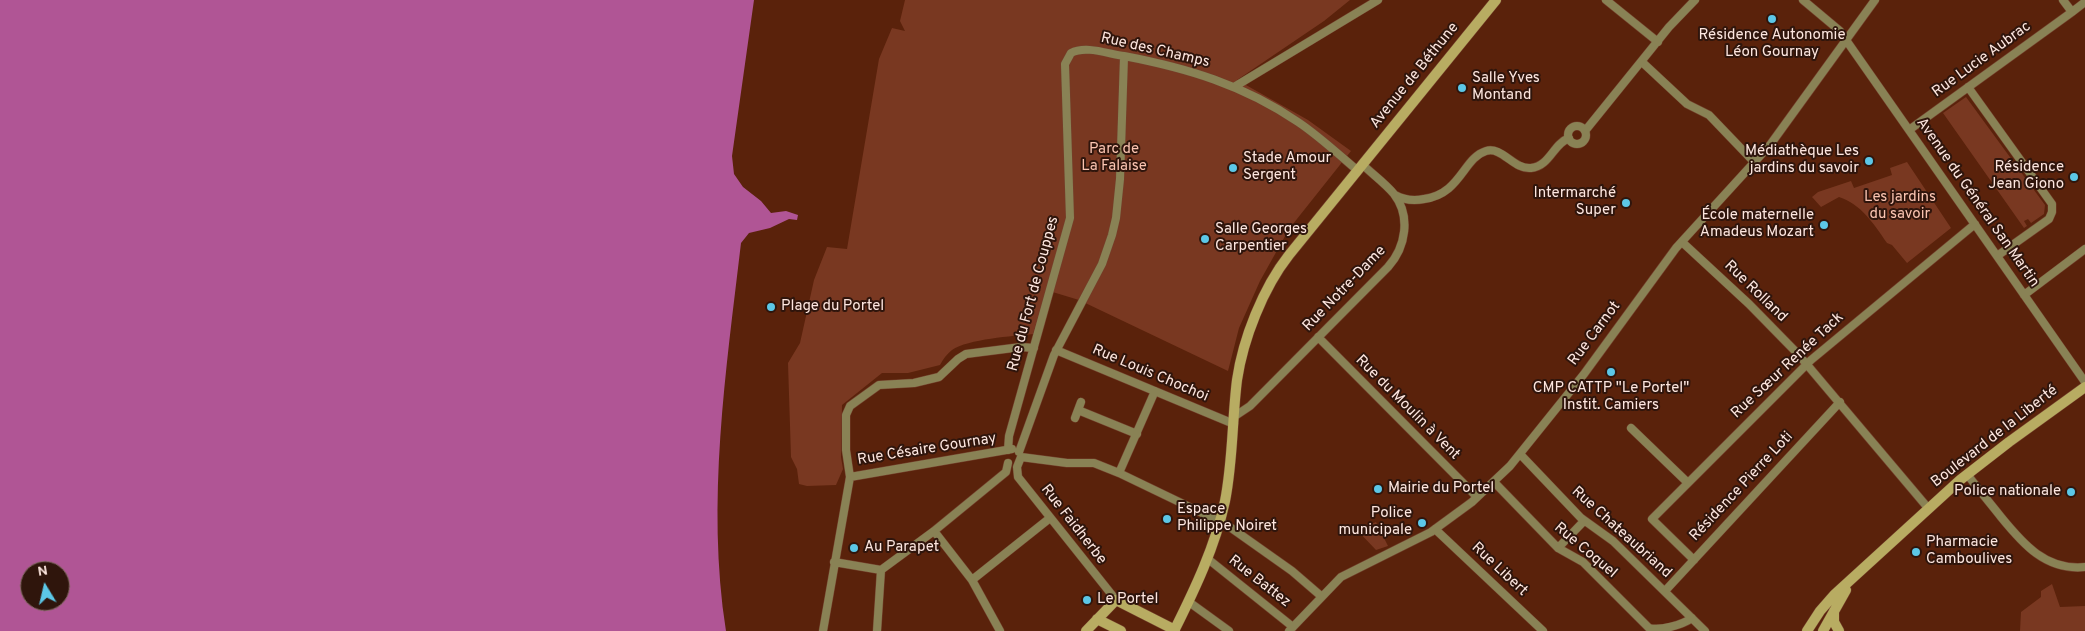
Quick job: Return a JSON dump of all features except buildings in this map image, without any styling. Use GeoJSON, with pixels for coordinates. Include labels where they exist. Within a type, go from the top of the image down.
{"type":"FeatureCollection","features":[{"type":"Feature","properties":{"kind":"street"},"geometry":{"type":"LineString","coordinates":[[1234,87],[1378,0]]}},
{"type":"Feature","properties":{"kind":"street","name":"Avenue de Béthune"},"geometry":{"type":"LineString","coordinates":[[1174,631],[1208,559],[1220,522],[1229,478],[1241,359],[1266,291],[1285,260],[1496,0]]}},
{"type":"Feature","properties":{"kind":"street"},"geometry":{"type":"LineString","coordinates":[[1606,0],[1658,42]]}},
{"type":"Feature","properties":{"kind":"street"},"geometry":{"type":"LineString","coordinates":[[1585,131],[1695,0]]}},
{"type":"Feature","properties":{"kind":"street","name":"Avenue du Général San Martin"},"geometry":{"type":"LineString","coordinates":[[1803,0],[1840,31],[2085,382]]}},
{"type":"Feature","properties":{"kind":"street","name":"Rue Carnot"},"geometry":{"type":"LineString","coordinates":[[1291,629],[1344,575],[1399,549],[1435,529],[1494,482],[1520,454],[1584,374],[1682,242],[1770,145],[1875,0]]}},
{"type":"Feature","properties":{"kind":"street"},"geometry":{"type":"LineString","coordinates":[[2063,0],[2072,12]]}},
{"type":"Feature","properties":{"kind":"street","name":"Rue Lucie Aubrac"},"geometry":{"type":"LineString","coordinates":[[1909,130],[2085,2]]}},
{"type":"Feature","properties":{"kind":"street","name":"Rue des Champs"},"geometry":{"type":"LineString","coordinates":[[1069,55],[1084,50],[1124,56],[1191,71],[1234,87],[1293,119],[1360,167]]}},
{"type":"Feature","properties":{"kind":"street","name":"Rue du Fort de Couppes"},"geometry":{"type":"LineString","coordinates":[[1008,463],[1005,457],[1008,450],[1009,436],[1070,218],[1065,64],[1069,55]]}},
{"type":"Feature","properties":{"kind":"street"},"geometry":{"type":"LineString","coordinates":[[1019,458],[1056,350],[1102,264],[1114,229],[1120,179],[1124,56]]}},
{"type":"Feature","properties":{"kind":"street"},"geometry":{"type":"LineString","coordinates":[[1642,62],[1686,104],[1708,115],[1755,163]]}},
{"type":"Feature","properties":{"kind":"street"},"geometry":{"type":"LineString","coordinates":[[1968,86],[2052,204],[2052,212],[2049,219],[1997,256]]}},
{"type":"Feature","properties":{"kind":"street"},"geometry":{"type":"LineString","coordinates":[[1580,127],[1585,131],[1586,138],[1581,143],[1574,144],[1569,138],[1569,132],[1573,128],[1580,127]]}},
{"type":"Feature","properties":{"kind":"street"},"geometry":{"type":"LineString","coordinates":[[1395,195],[1414,200],[1437,196],[1450,188],[1478,155],[1488,151],[1497,152],[1524,168],[1537,167],[1547,160],[1562,142],[1569,138]]}},
{"type":"Feature","properties":{"kind":"street","name":"Rue Notre-Dame"},"geometry":{"type":"LineString","coordinates":[[1234,420],[1388,267],[1400,252],[1404,224],[1401,208],[1395,195],[1360,167]]}},
{"type":"Feature","properties":{"kind":"street","name":"Rue Sœur Renée Tack"},"geometry":{"type":"LineString","coordinates":[[1694,560],[1652,519],[1807,364],[1975,224]]}},
{"type":"Feature","properties":{"kind":"street","name":"Rue Rolland"},"geometry":{"type":"LineString","coordinates":[[1682,242],[1749,304],[1807,364],[1928,508]]}},
{"type":"Feature","properties":{"kind":"street"},"geometry":{"type":"LineString","coordinates":[[2024,294],[2085,249]]}},
{"type":"Feature","properties":{"kind":"street","name":"Rue du Moulin à Vent"},"geometry":{"type":"LineString","coordinates":[[1318,337],[1477,497]]}},
{"type":"Feature","properties":{"kind":"street"},"geometry":{"type":"LineString","coordinates":[[823,631],[850,477],[846,453],[847,411],[852,404],[875,387],[937,378],[960,357],[968,354],[1021,347],[1034,348]]}},
{"type":"Feature","properties":{"kind":"street","name":"Rue Louis Chochoi"},"geometry":{"type":"LineString","coordinates":[[1056,350],[1155,391],[1234,420]]}},
{"type":"Feature","properties":{"kind":"street","name":"Boulevard de la Liberté"},"geometry":{"type":"LineString","coordinates":[[1807,631],[1859,573],[1928,508],[1967,474],[2085,387]]}},
{"type":"Feature","properties":{"kind":"street"},"geometry":{"type":"LineString","coordinates":[[1119,474],[1155,391]]}},
{"type":"Feature","properties":{"kind":"street"},"geometry":{"type":"LineString","coordinates":[[1081,402],[1077,414],[1137,434]]}},
{"type":"Feature","properties":{"kind":"street","name":"Résidence Pierre Loti"},"geometry":{"type":"LineString","coordinates":[[1665,591],[1840,402]]}},
{"type":"Feature","properties":{"kind":"street"},"geometry":{"type":"LineString","coordinates":[[1631,428],[1688,482]]}},
{"type":"Feature","properties":{"kind":"street","name":"Rue Césaire Gournay"},"geometry":{"type":"LineString","coordinates":[[850,477],[997,450],[1014,449],[1019,458]]}},
{"type":"Feature","properties":{"kind":"street","name":"Rue Chateaubriand"},"geometry":{"type":"LineString","coordinates":[[1520,454],[1584,521],[1614,541],[1705,631]]}},
{"type":"Feature","properties":{"kind":"street"},"geometry":{"type":"LineString","coordinates":[[834,562],[881,570],[934,531],[1006,472],[1008,463],[1019,458],[1094,463],[1220,522],[1292,571],[1322,596]]}},
{"type":"Feature","properties":{"kind":"street","name":"Rue Faidherbe"},"geometry":{"type":"LineString","coordinates":[[1019,458],[1018,477],[1116,600]]}},
{"type":"Feature","properties":{"kind":"street"},"geometry":{"type":"LineString","coordinates":[[1967,474],[2019,540],[2035,554],[2060,566],[2085,567]]}},
{"type":"Feature","properties":{"kind":"street","name":"Rue Coquel"},"geometry":{"type":"LineString","coordinates":[[1494,482],[1558,548],[1583,562],[1652,630],[1680,625],[1692,618]]}},
{"type":"Feature","properties":{"kind":"street"},"geometry":{"type":"LineString","coordinates":[[972,580],[1050,518]]}},
{"type":"Feature","properties":{"kind":"street"},"geometry":{"type":"LineString","coordinates":[[1558,548],[1584,521]]}},
{"type":"Feature","properties":{"kind":"street","name":"Rue Libert"},"geometry":{"type":"LineString","coordinates":[[1435,529],[1544,631]]}},
{"type":"Feature","properties":{"kind":"street"},"geometry":{"type":"LineString","coordinates":[[934,531],[972,580],[1000,631]]}},
{"type":"Feature","properties":{"kind":"street","name":"Rue Battez"},"geometry":{"type":"LineString","coordinates":[[1208,559],[1291,629]]}},
{"type":"Feature","properties":{"kind":"street"},"geometry":{"type":"LineString","coordinates":[[877,631],[881,570]]}},
{"type":"Feature","properties":{"kind":"street"},"geometry":{"type":"LineString","coordinates":[[1086,631],[1116,600],[1174,631]]}},
{"type":"Feature","properties":{"kind":"street"},"geometry":{"type":"LineString","coordinates":[[1189,602],[1229,631]]}},
{"type":"Feature","properties":{"kind":"street"},"geometry":{"type":"LineString","coordinates":[[1822,631],[1821,619],[1832,604]]}},
{"type":"Feature","properties":{"kind":"street"},"geometry":{"type":"LineString","coordinates":[[1832,604],[1834,620],[1839,631]]}},
{"type":"Feature","properties":{"kind":"street"},"geometry":{"type":"LineString","coordinates":[[1097,619],[1121,631]]}},
{"type":"Feature","properties":{"kind":"green space","name":"Parc de La Falaise"},"geometry":{"type":"Polygon","coordinates":[[[905,0],[1350,0],[1324,21],[1237,80],[1308,120],[1351,151],[1289,229],[1260,281],[1239,328],[1228,371],[1079,300],[1046,290],[1033,334],[969,343],[952,350],[940,365],[908,373],[882,373],[842,405],[841,457],[843,469],[836,485],[807,486],[799,484],[797,469],[791,457],[788,363],[800,343],[814,280],[827,247],[847,249],[879,59],[892,28],[905,31],[900,21],[905,0]]]}},
{"type":"Feature","properties":{"kind":"green space"},"geometry":{"type":"Polygon","coordinates":[[[1966,97],[2045,205],[2044,214],[2031,223],[2028,219],[2024,221],[2027,226],[2024,228],[1943,113],[1966,97]]]}},
{"type":"Feature","properties":{"kind":"green space","name":"Les jardins du savoir"},"geometry":{"type":"Polygon","coordinates":[[[1907,162],[1951,228],[1907,263],[1892,245],[1887,243],[1866,215],[1854,204],[1839,197],[1821,207],[1812,197],[1818,192],[1851,181],[1854,188],[1892,175],[1890,168],[1907,162]]]}},
{"type":"Feature","properties":{"kind":"green space"},"geometry":{"type":"Polygon","coordinates":[[[1376,522],[1388,546],[1376,550],[1355,528],[1363,524],[1365,527],[1376,522]]]}},
{"type":"Feature","properties":{"kind":"green space"},"geometry":{"type":"Polygon","coordinates":[[[2052,584],[2060,607],[2085,606],[2085,631],[2020,631],[2021,612],[2041,597],[2041,591],[2052,584]]]}},
{"type":"Feature","properties":{"kind":"shaded area"},"geometry":{"type":"Polygon","coordinates":[[[0,0],[754,0],[732,156],[734,174],[743,187],[761,201],[771,213],[786,211],[798,215],[797,220],[789,219],[770,228],[749,233],[741,243],[724,388],[718,485],[720,583],[726,631],[0,631],[0,0]]]}},
{"type":"Feature","properties":{"kind":"place","name":"Résidence Autonomie Léon Gournay"},"geometry":{"type":"Point","coordinates":[1772,19]}},
{"type":"Feature","properties":{"kind":"place","name":"Salle Yves Montand"},"geometry":{"type":"Point","coordinates":[1462,88]}},
{"type":"Feature","properties":{"kind":"place","name":"Médiathèque Les jardins du savoir"},"geometry":{"type":"Point","coordinates":[1869,161]}},
{"type":"Feature","properties":{"kind":"place","name":"Stade Amour Sergent"},"geometry":{"type":"Point","coordinates":[1233,168]}},
{"type":"Feature","properties":{"kind":"place","name":"Résidence Jean Giono"},"geometry":{"type":"Point","coordinates":[2074,177]}},
{"type":"Feature","properties":{"kind":"place","name":"Intermarché Super"},"geometry":{"type":"Point","coordinates":[1626,203]}},
{"type":"Feature","properties":{"kind":"place","name":"École maternelle Amadeus Mozart"},"geometry":{"type":"Point","coordinates":[1824,225]}},
{"type":"Feature","properties":{"kind":"place","name":"Salle Georges Carpentier"},"geometry":{"type":"Point","coordinates":[1205,239]}},
{"type":"Feature","properties":{"kind":"place","name":"Plage du Portel"},"geometry":{"type":"Point","coordinates":[771,307]}},
{"type":"Feature","properties":{"kind":"place","name":"CMP CATTP \"Le Portel\" Instit. Camiers"},"geometry":{"type":"Point","coordinates":[1611,372]}},
{"type":"Feature","properties":{"kind":"place","name":"Mairie du Portel"},"geometry":{"type":"Point","coordinates":[1378,489]}},
{"type":"Feature","properties":{"kind":"place","name":"Police nationale"},"geometry":{"type":"Point","coordinates":[2071,492]}},
{"type":"Feature","properties":{"kind":"place","name":"Espace Philippe Noiret"},"geometry":{"type":"Point","coordinates":[1167,519]}},
{"type":"Feature","properties":{"kind":"place","name":"Police municipale"},"geometry":{"type":"Point","coordinates":[1422,523]}},
{"type":"Feature","properties":{"kind":"place","name":"Au Parapet"},"geometry":{"type":"Point","coordinates":[854,548]}},
{"type":"Feature","properties":{"kind":"place","name":"Pharmacie Camboulives"},"geometry":{"type":"Point","coordinates":[1916,552]}},
{"type":"Feature","properties":{"kind":"place","name":"Le Portel"},"geometry":{"type":"Point","coordinates":[1087,600]}}]}
